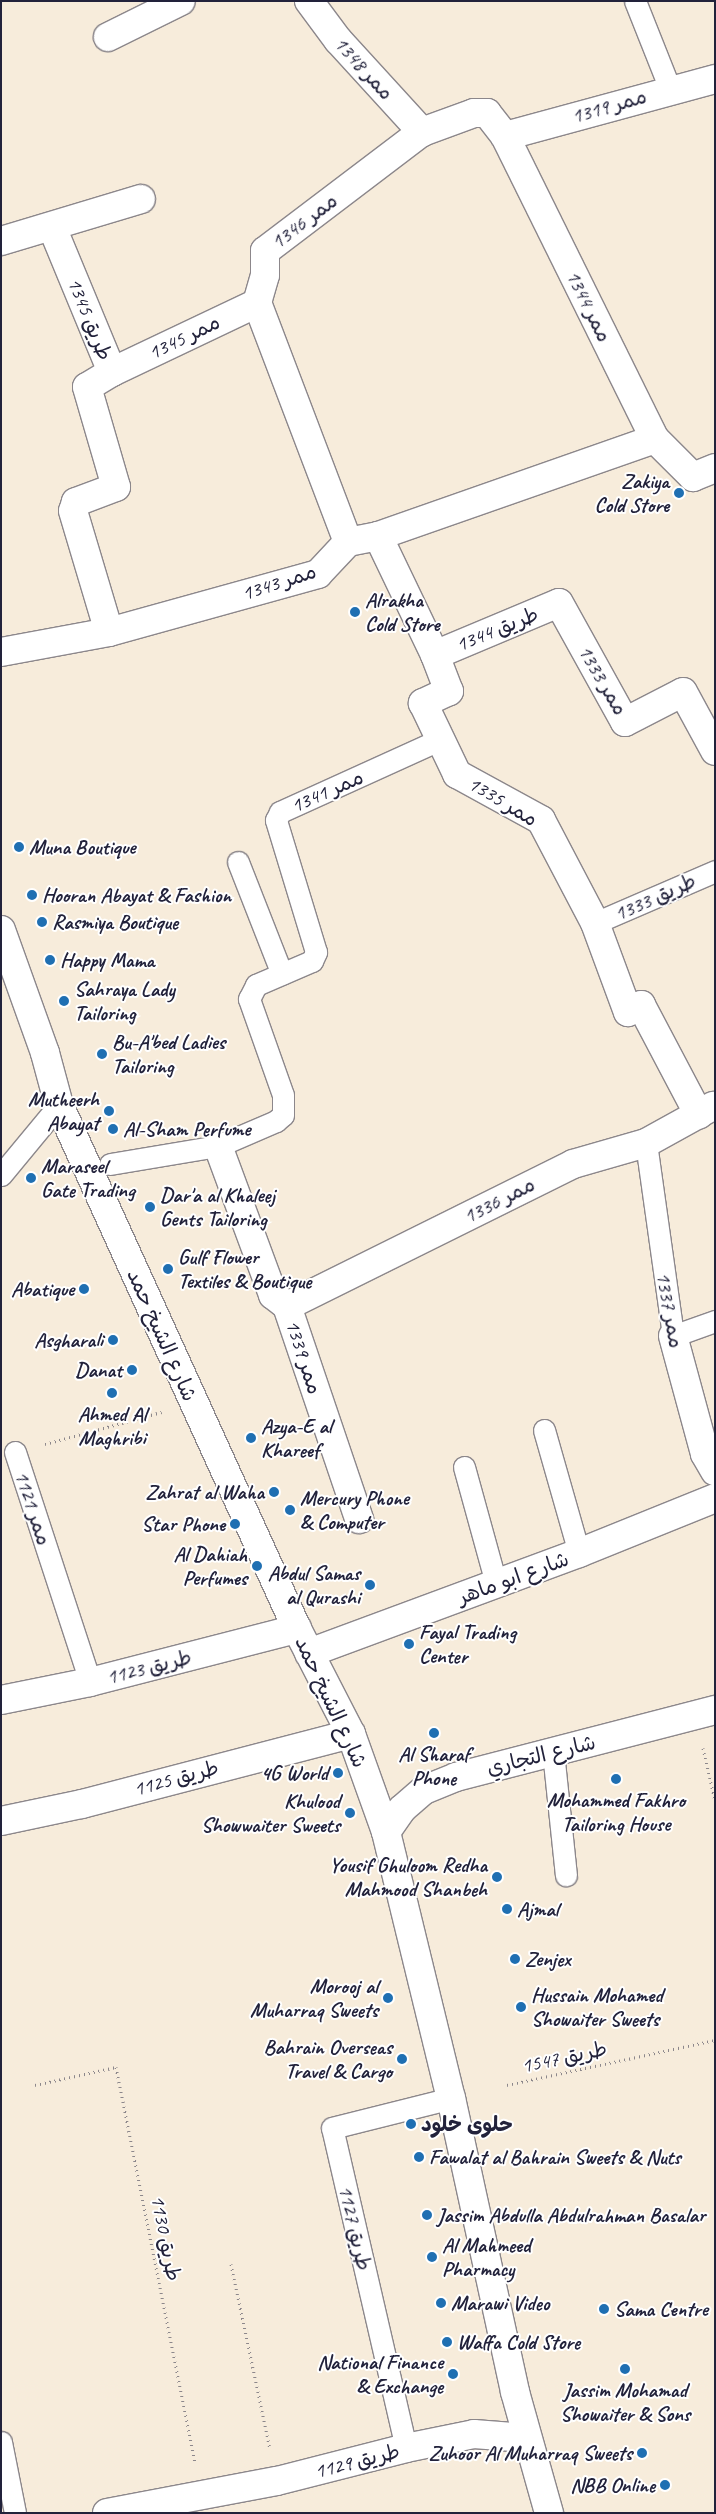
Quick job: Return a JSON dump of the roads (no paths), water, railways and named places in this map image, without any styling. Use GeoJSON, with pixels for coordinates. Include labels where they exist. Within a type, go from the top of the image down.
{"type":"FeatureCollection","features":[{"type":"Feature","properties":{"kind":"street"},"geometry":{"type":"LineString","coordinates":[[108,36],[181,1]]}},
{"type":"Feature","properties":{"kind":"street","name":"ممر 1348"},"geometry":{"type":"LineString","coordinates":[[309,1],[338,40],[422,132]]}},
{"type":"Feature","properties":{"kind":"street","name":"ممر 1319"},"geometry":{"type":"LineString","coordinates":[[505,136],[670,89],[715,79]]}},
{"type":"Feature","properties":{"kind":"street","name":"ممر 1346"},"geometry":{"type":"LineString","coordinates":[[257,303],[265,275],[265,251],[422,132],[480,112]]}},
{"type":"Feature","properties":{"kind":"street","name":"ممر 1344"},"geometry":{"type":"LineString","coordinates":[[480,112],[487,113],[505,136],[655,439],[693,477],[715,468]]}},
{"type":"Feature","properties":{"kind":"street"},"geometry":{"type":"LineString","coordinates":[[1,241],[140,199]]}},
{"type":"Feature","properties":{"kind":"street","name":"طريق 1345"},"geometry":{"type":"LineString","coordinates":[[52,227],[112,372],[87,387],[116,486],[76,502],[73,511],[109,632]]}},
{"type":"Feature","properties":{"kind":"street"},"geometry":{"type":"LineString","coordinates":[[257,303],[348,542],[378,536],[655,439]]}},
{"type":"Feature","properties":{"kind":"street","name":"ممر 1345"},"geometry":{"type":"LineString","coordinates":[[112,372],[257,303]]}},
{"type":"Feature","properties":{"kind":"street","name":"ممر 1335"},"geometry":{"type":"LineString","coordinates":[[378,536],[435,654],[449,691],[423,703],[439,740],[457,774],[541,820],[595,923],[628,1012],[641,1005],[707,1110]]}},
{"type":"Feature","properties":{"kind":"street","name":"ممر 1343"},"geometry":{"type":"LineString","coordinates":[[1,652],[109,632],[318,574],[348,542]]}},
{"type":"Feature","properties":{"kind":"street","name":"طريق 1344"},"geometry":{"type":"LineString","coordinates":[[435,654],[559,603]]}},
{"type":"Feature","properties":{"kind":"street","name":"ممر 1333"},"geometry":{"type":"LineString","coordinates":[[559,603],[625,722],[683,692],[715,751]]}},
{"type":"Feature","properties":{"kind":"street","name":"شارع الشيخ حمد"},"geometry":{"type":"LineString","coordinates":[[1,930],[45,1053],[59,1105],[193,1404],[297,1629],[350,1734],[386,1832],[451,2098],[526,2438],[549,2513]]}},
{"type":"Feature","properties":{"kind":"street","name":"ممر 1336"},"geometry":{"type":"LineString","coordinates":[[287,1306],[573,1164],[646,1143],[707,1110]]}},
{"type":"Feature","properties":{"kind":"street","name":"ممر 1339"},"geometry":{"type":"LineString","coordinates":[[218,1146],[273,1295],[287,1306],[359,1519]]}},
{"type":"Feature","properties":{"kind":"street","name":"ممر 1337"},"geometry":{"type":"LineString","coordinates":[[672,1336],[705,1454],[715,1471]]}},
{"type":"Feature","properties":{"kind":"street","name":"شارع ابو ماهر"},"geometry":{"type":"LineString","coordinates":[[309,1654],[579,1553],[715,1498]]}},
{"type":"Feature","properties":{"kind":"street","name":"طريق 1123"},"geometry":{"type":"LineString","coordinates":[[1,1700],[90,1682],[297,1629]]}},
{"type":"Feature","properties":{"kind":"street","name":"شارع التجاري"},"geometry":{"type":"LineString","coordinates":[[386,1832],[402,1809],[424,1790],[456,1777],[706,1713]]}},
{"type":"Feature","properties":{"kind":"street","name":"طريق 1125"},"geometry":{"type":"LineString","coordinates":[[1,1821],[82,1804],[350,1734]]}},
{"type":"Feature","properties":{"kind":"street","name":"طريق 1129"},"geometry":{"type":"LineString","coordinates":[[106,2513],[277,2481],[406,2448],[474,2434],[526,2438]]}},
{"type":"Feature","properties":{"kind":"lane"},"geometry":{"type":"LineString","coordinates":[[635,1],[670,89]]}},
{"type":"Feature","properties":{"kind":"lane","name":"ممر 1341"},"geometry":{"type":"LineString","coordinates":[[110,1164],[218,1146],[276,1121],[283,1115],[283,1095],[249,999],[256,985],[312,961],[316,952],[276,828],[280,812],[439,740]]}},
{"type":"Feature","properties":{"kind":"lane"},"geometry":{"type":"LineString","coordinates":[[238,862],[282,974]]}},
{"type":"Feature","properties":{"kind":"lane","name":"طريق 1333"},"geometry":{"type":"LineString","coordinates":[[595,923],[715,871]]}},
{"type":"Feature","properties":{"kind":"lane"},"geometry":{"type":"LineString","coordinates":[[1,1176],[59,1105]]}},
{"type":"Feature","properties":{"kind":"lane","name":"ممر 1337"},"geometry":{"type":"LineString","coordinates":[[646,1143],[672,1336]]}},
{"type":"Feature","properties":{"kind":"lane"},"geometry":{"type":"LineString","coordinates":[[672,1336],[715,1321]]}},
{"type":"Feature","properties":{"kind":"lane"},"geometry":{"type":"LineString","coordinates":[[544,1430],[579,1553]]}},
{"type":"Feature","properties":{"kind":"lane","name":"ممر 1121"},"geometry":{"type":"LineString","coordinates":[[15,1452],[90,1682]]}},
{"type":"Feature","properties":{"kind":"lane"},"geometry":{"type":"LineString","coordinates":[[464,1468],[496,1583]]}},
{"type":"Feature","properties":{"kind":"lane"},"geometry":{"type":"LineString","coordinates":[[553,1752],[566,1875]]}},
{"type":"Feature","properties":{"kind":"lane","name":"طريق 1127"},"geometry":{"type":"LineString","coordinates":[[406,2448],[332,2128],[451,2098]]}},
{"type":"Feature","properties":{"kind":"lane"},"geometry":{"type":"LineString","coordinates":[[1,2442],[15,2513]]}},
{"type":"Feature","properties":{"kind":"place","name":"Zakiya Cold Store"},"geometry":{"type":"Point","coordinates":[679,493]}},
{"type":"Feature","properties":{"kind":"place","name":"Alrakha Cold Store"},"geometry":{"type":"Point","coordinates":[355,612]}},
{"type":"Feature","properties":{"kind":"place","name":"Muna Boutique"},"geometry":{"type":"Point","coordinates":[19,847]}},
{"type":"Feature","properties":{"kind":"place","name":"Hooran Abayat & Fashion"},"geometry":{"type":"Point","coordinates":[32,895]}},
{"type":"Feature","properties":{"kind":"place","name":"Rasmiya Boutique"},"geometry":{"type":"Point","coordinates":[42,922]}},
{"type":"Feature","properties":{"kind":"place","name":"Happy Mama"},"geometry":{"type":"Point","coordinates":[50,960]}},
{"type":"Feature","properties":{"kind":"place","name":"Sahraya Lady Tailoring"},"geometry":{"type":"Point","coordinates":[64,1001]}},
{"type":"Feature","properties":{"kind":"place","name":"Bu-A'bed Ladies Tailoring"},"geometry":{"type":"Point","coordinates":[102,1054]}},
{"type":"Feature","properties":{"kind":"place","name":"Mutheerh Abayat"},"geometry":{"type":"Point","coordinates":[109,1111]}},
{"type":"Feature","properties":{"kind":"place","name":"Al-Sham Perfume"},"geometry":{"type":"Point","coordinates":[113,1129]}},
{"type":"Feature","properties":{"kind":"place","name":"Maraseel Gate Trading"},"geometry":{"type":"Point","coordinates":[31,1178]}},
{"type":"Feature","properties":{"kind":"place","name":"Dar'a al Khaleej Gents Tailoring"},"geometry":{"type":"Point","coordinates":[150,1207]}},
{"type":"Feature","properties":{"kind":"place","name":"Gulf Flower Textiles & Boutique"},"geometry":{"type":"Point","coordinates":[168,1269]}},
{"type":"Feature","properties":{"kind":"place","name":"Abatique"},"geometry":{"type":"Point","coordinates":[84,1289]}},
{"type":"Feature","properties":{"kind":"place","name":"Asgharali"},"geometry":{"type":"Point","coordinates":[113,1340]}},
{"type":"Feature","properties":{"kind":"place","name":"Danat"},"geometry":{"type":"Point","coordinates":[132,1370]}},
{"type":"Feature","properties":{"kind":"place","name":"Ahmed Al Maghribi"},"geometry":{"type":"Point","coordinates":[112,1393]}},
{"type":"Feature","properties":{"kind":"place","name":"Azya-E al Khareef"},"geometry":{"type":"Point","coordinates":[251,1438]}},
{"type":"Feature","properties":{"kind":"place","name":"Zahrat al Waha"},"geometry":{"type":"Point","coordinates":[274,1492]}},
{"type":"Feature","properties":{"kind":"place","name":"Mercury Phone & Computer"},"geometry":{"type":"Point","coordinates":[290,1510]}},
{"type":"Feature","properties":{"kind":"place","name":"Star Phone"},"geometry":{"type":"Point","coordinates":[235,1524]}},
{"type":"Feature","properties":{"kind":"place","name":"Al Dahiah Perfumes"},"geometry":{"type":"Point","coordinates":[257,1566]}},
{"type":"Feature","properties":{"kind":"place","name":"Abdul Samas al Qurashi"},"geometry":{"type":"Point","coordinates":[370,1585]}},
{"type":"Feature","properties":{"kind":"place","name":"Fayal Trading Center"},"geometry":{"type":"Point","coordinates":[409,1644]}},
{"type":"Feature","properties":{"kind":"place","name":"Al Sharaf Phone"},"geometry":{"type":"Point","coordinates":[434,1733]}},
{"type":"Feature","properties":{"kind":"place","name":"4G World"},"geometry":{"type":"Point","coordinates":[338,1773]}},
{"type":"Feature","properties":{"kind":"place","name":"Mohammed Fakhro Tailoring House"},"geometry":{"type":"Point","coordinates":[616,1779]}},
{"type":"Feature","properties":{"kind":"place","name":"Khulood Showwaiter Sweets"},"geometry":{"type":"Point","coordinates":[350,1813]}},
{"type":"Feature","properties":{"kind":"place","name":"Yousif Ghuloom Redha Mahmood Shanbeh"},"geometry":{"type":"Point","coordinates":[497,1877]}},
{"type":"Feature","properties":{"kind":"place","name":"Ajmal"},"geometry":{"type":"Point","coordinates":[507,1909]}},
{"type":"Feature","properties":{"kind":"place","name":"Zenjex"},"geometry":{"type":"Point","coordinates":[515,1959]}},
{"type":"Feature","properties":{"kind":"place","name":"Morooj al Muharraq Sweets"},"geometry":{"type":"Point","coordinates":[388,1998]}},
{"type":"Feature","properties":{"kind":"place","name":"Hussain Mohamed Showaiter Sweets"},"geometry":{"type":"Point","coordinates":[521,2007]}},
{"type":"Feature","properties":{"kind":"place","name":"Bahrain Overseas Travel & Cargo"},"geometry":{"type":"Point","coordinates":[402,2059]}},
{"type":"Feature","properties":{"kind":"place","name":"حلوى خلود"},"geometry":{"type":"Point","coordinates":[411,2124]}},
{"type":"Feature","properties":{"kind":"place","name":"Fawalat al Bahrain Sweets & Nuts"},"geometry":{"type":"Point","coordinates":[419,2157]}},
{"type":"Feature","properties":{"kind":"place","name":"Jassim Abdulla Abdulrahman Basalar"},"geometry":{"type":"Point","coordinates":[427,2215]}},
{"type":"Feature","properties":{"kind":"place","name":"Al Mahmeed Pharmacy"},"geometry":{"type":"Point","coordinates":[432,2257]}},
{"type":"Feature","properties":{"kind":"place","name":"Marawi Video"},"geometry":{"type":"Point","coordinates":[441,2303]}},
{"type":"Feature","properties":{"kind":"place","name":"Sama Centre"},"geometry":{"type":"Point","coordinates":[604,2309]}},
{"type":"Feature","properties":{"kind":"place","name":"Waffa Cold Store"},"geometry":{"type":"Point","coordinates":[447,2342]}},
{"type":"Feature","properties":{"kind":"place","name":"Jassim Mohamad Showaiter & Sons"},"geometry":{"type":"Point","coordinates":[625,2369]}},
{"type":"Feature","properties":{"kind":"place","name":"National Finance & Exchange"},"geometry":{"type":"Point","coordinates":[453,2374]}},
{"type":"Feature","properties":{"kind":"place","name":"Zuhoor Al Muharraq Sweets"},"geometry":{"type":"Point","coordinates":[642,2453]}},
{"type":"Feature","properties":{"kind":"place","name":"NBB Online"},"geometry":{"type":"Point","coordinates":[665,2485]}}]}
